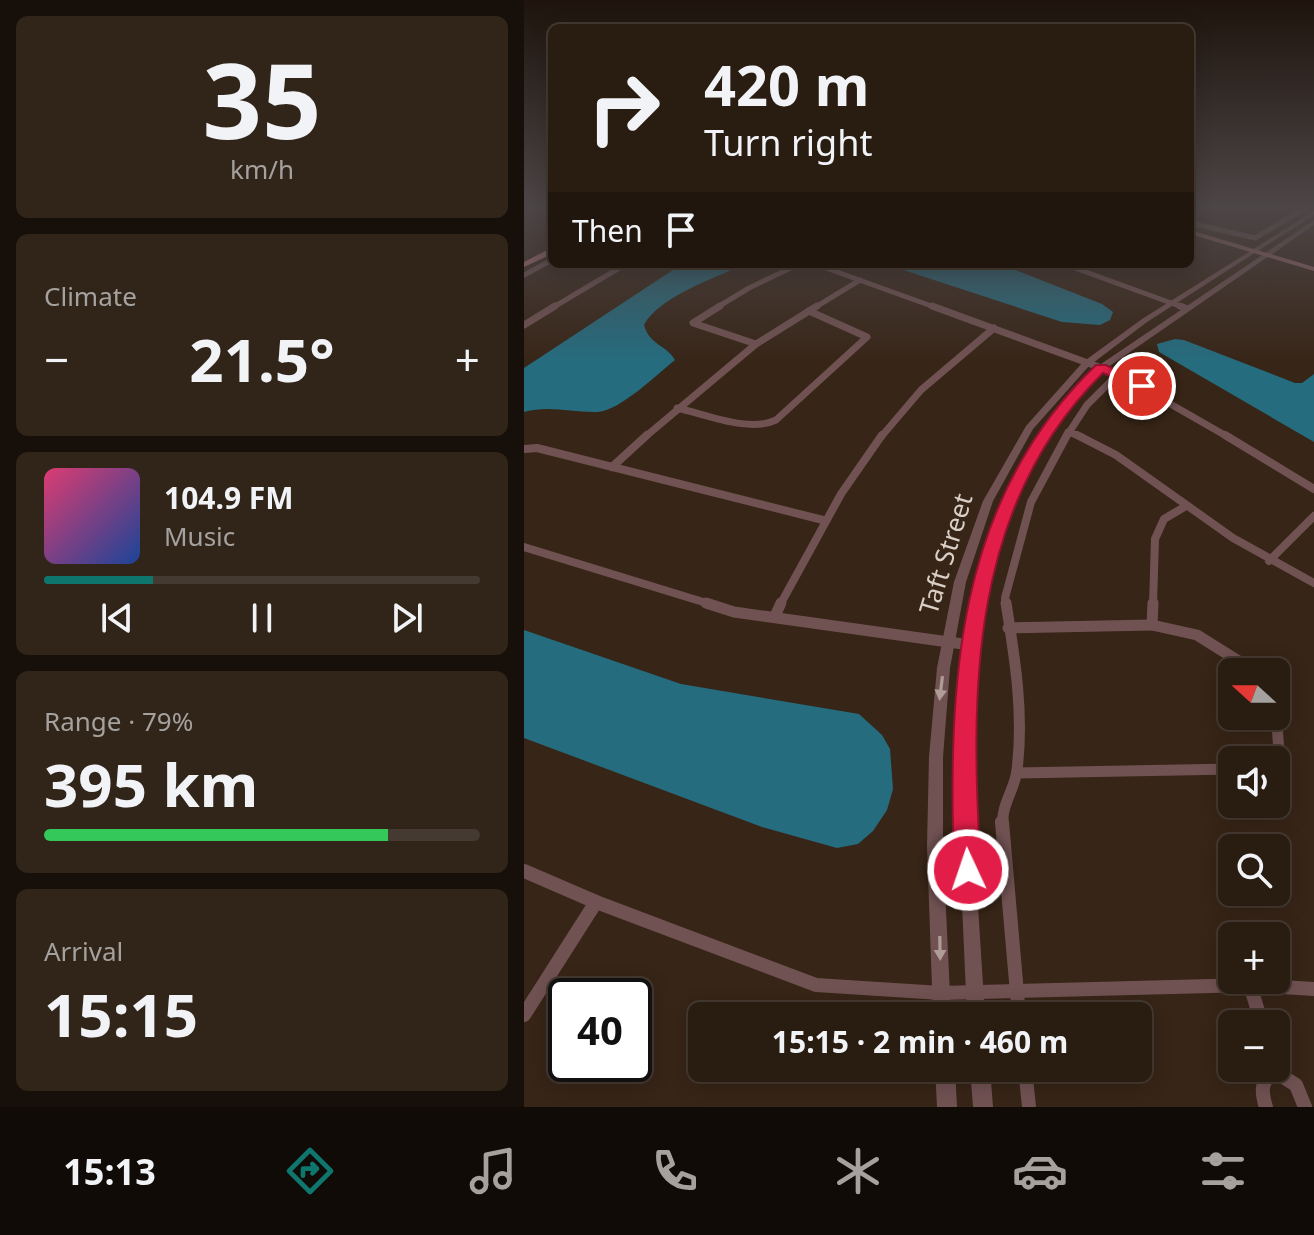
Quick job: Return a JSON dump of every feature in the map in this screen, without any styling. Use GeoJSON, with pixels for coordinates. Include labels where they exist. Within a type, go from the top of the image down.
{"type":"FeatureCollection","features":[{"type":"Feature","properties":{"kind":"main road"},"geometry":{"type":"LineString","coordinates":[[1290,260],[1314,267]]}},
{"type":"Feature","properties":{"kind":"street","name":"Taft Street"},"geometry":{"type":"LineString","coordinates":[[975,1002],[963,779],[965,693],[970,645],[984,573],[1008,498],[1022,470],[1073,395],[1101,368],[1201,286],[1247,260]]}},
{"type":"Feature","properties":{"kind":"street","name":"Taft Street"},"geometry":{"type":"LineString","coordinates":[[941,1002],[935,777],[947,641],[976,531],[1006,465],[1029,427],[1088,363],[1179,306],[1212,290],[1251,260]]}},
{"type":"Feature","properties":{"kind":"street"},"geometry":{"type":"LineString","coordinates":[[524,275],[548,262]]}},
{"type":"Feature","properties":{"kind":"street"},"geometry":{"type":"LineString","coordinates":[[524,325],[619,268]]}},
{"type":"Feature","properties":{"kind":"street"},"geometry":{"type":"LineString","coordinates":[[756,344],[693,323],[749,288],[791,268]]}},
{"type":"Feature","properties":{"kind":"street"},"geometry":{"type":"LineString","coordinates":[[826,268],[1118,374],[1314,489]]}},
{"type":"Feature","properties":{"kind":"street"},"geometry":{"type":"LineString","coordinates":[[1075,268],[1179,306]]}},
{"type":"Feature","properties":{"kind":"street"},"geometry":{"type":"LineString","coordinates":[[612,467],[677,408],[756,344],[860,280]]}},
{"type":"Feature","properties":{"kind":"street"},"geometry":{"type":"LineString","coordinates":[[1201,286],[1212,290]]}},
{"type":"Feature","properties":{"kind":"street"},"geometry":{"type":"LineString","coordinates":[[677,408],[766,425],[776,420],[867,337],[809,311]]}},
{"type":"Feature","properties":{"kind":"street"},"geometry":{"type":"LineString","coordinates":[[775,616],[823,520],[859,462],[914,397],[994,328]]}},
{"type":"Feature","properties":{"kind":"street"},"geometry":{"type":"LineString","coordinates":[[1018,1002],[1002,816],[1017,773],[1020,693],[1005,598],[1031,502],[1068,432],[1087,405],[1118,374]]}},
{"type":"Feature","properties":{"kind":"street"},"geometry":{"type":"LineString","coordinates":[[1068,432],[1115,453],[1186,506],[1269,561],[1314,583]]}},
{"type":"Feature","properties":{"kind":"street"},"geometry":{"type":"LineString","coordinates":[[524,449],[537,448],[823,520]]}},
{"type":"Feature","properties":{"kind":"street"},"geometry":{"type":"LineString","coordinates":[[1006,465],[1022,470]]}},
{"type":"Feature","properties":{"kind":"street"},"geometry":{"type":"LineString","coordinates":[[1152,625],[1155,539],[1164,519],[1186,506]]}},
{"type":"Feature","properties":{"kind":"street"},"geometry":{"type":"LineString","coordinates":[[1269,561],[1314,516]]}},
{"type":"Feature","properties":{"kind":"street"},"geometry":{"type":"LineString","coordinates":[[524,547],[734,612],[970,645]]}},
{"type":"Feature","properties":{"kind":"street"},"geometry":{"type":"LineString","coordinates":[[1008,628],[1152,625],[1197,635],[1234,658]]}},
{"type":"Feature","properties":{"kind":"street"},"geometry":{"type":"LineString","coordinates":[[1017,773],[1218,769]]}},
{"type":"Feature","properties":{"kind":"street"},"geometry":{"type":"LineString","coordinates":[[524,871],[596,902],[816,985],[941,993],[1218,986]]}},
{"type":"Feature","properties":{"kind":"street"},"geometry":{"type":"LineString","coordinates":[[524,1015],[596,902]]}},
{"type":"Feature","properties":{"kind":"street"},"geometry":{"type":"LineString","coordinates":[[1290,988],[1314,989]]}},
{"type":"Feature","properties":{"kind":"street"},"geometry":{"type":"LineString","coordinates":[[1290,1081],[1296,1085],[1305,1107]]}},
{"type":"Feature","properties":{"kind":"street"},"geometry":{"type":"LineString","coordinates":[[946,1082],[947,1107]]}},
{"type":"Feature","properties":{"kind":"street"},"geometry":{"type":"LineString","coordinates":[[981,1082],[983,1107]]}},
{"type":"Feature","properties":{"kind":"street"},"geometry":{"type":"LineString","coordinates":[[1026,1082],[1029,1107]]}},
{"type":"Feature","properties":{"kind":"street"},"geometry":{"type":"LineString","coordinates":[[1263,1082],[1266,1107]]}},
{"type":"Feature","properties":{"kind":"water"},"geometry":{"type":"Polygon","coordinates":[[[676,268],[735,268],[674,297],[651,315],[644,325],[647,332],[675,360],[627,399],[607,410],[543,409],[524,412],[524,368],[676,268]]]}},
{"type":"Feature","properties":{"kind":"water"},"geometry":{"type":"Polygon","coordinates":[[[897,268],[1010,268],[1102,304],[1113,312],[1110,320],[1100,325],[1062,322],[897,268]]]}},
{"type":"Feature","properties":{"kind":"water"},"geometry":{"type":"Polygon","coordinates":[[[1175,339],[1295,383],[1302,383],[1314,374],[1314,442],[1159,352],[1157,344],[1175,339]]]}},
{"type":"Feature","properties":{"kind":"water"},"geometry":{"type":"Polygon","coordinates":[[[524,630],[681,684],[859,714],[882,735],[890,749],[893,789],[887,810],[873,831],[858,844],[837,848],[762,827],[524,738],[524,630]]]}},
{"type":"Feature","properties":{"kind":"route"},"geometry":{"type":"LineString","coordinates":[[968,870],[963,779],[965,693],[970,645],[981,586],[1008,498],[1045,433],[1073,395],[1101,368],[1142,386]]}}]}
